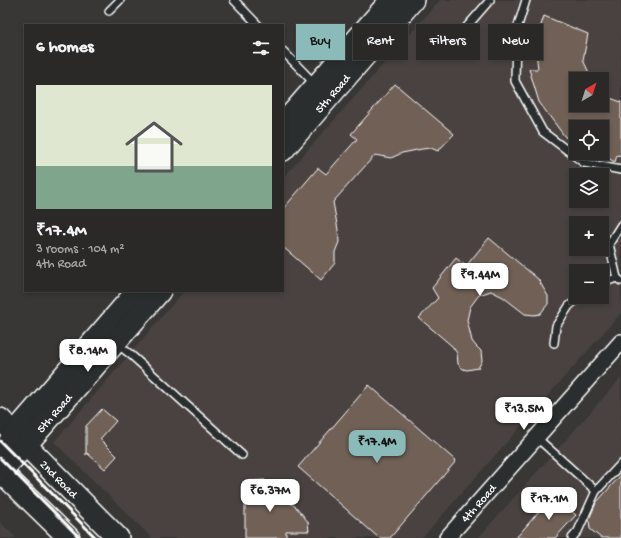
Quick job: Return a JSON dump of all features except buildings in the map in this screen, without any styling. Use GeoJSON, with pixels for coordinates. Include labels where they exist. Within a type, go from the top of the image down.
{"type":"FeatureCollection","features":[{"type":"Feature","properties":{"kind":"street","name":"5th Road"},"geometry":{"type":"LineString","coordinates":[[284,148],[391,0]]}},
{"type":"Feature","properties":{"kind":"street","name":"5th Road"},"geometry":{"type":"LineString","coordinates":[[284,123],[316,86],[343,67],[414,0]]}},
{"type":"Feature","properties":{"kind":"street","name":"5th Road"},"geometry":{"type":"LineString","coordinates":[[13,432],[136,292]]}},
{"type":"Feature","properties":{"kind":"street","name":"5th Road"},"geometry":{"type":"LineString","coordinates":[[13,432],[115,342],[159,292]]}},
{"type":"Feature","properties":{"kind":"street","name":"4th Road"},"geometry":{"type":"LineString","coordinates":[[447,538],[621,342]]}},
{"type":"Feature","properties":{"kind":"street"},"geometry":{"type":"LineString","coordinates":[[0,461],[13,432]]}},
{"type":"Feature","properties":{"kind":"street"},"geometry":{"type":"LineString","coordinates":[[13,432],[0,471],[70,538]]}},
{"type":"Feature","properties":{"kind":"street","name":"2nd Road"},"geometry":{"type":"LineString","coordinates":[[13,432],[118,538]]}},
{"type":"Feature","properties":{"kind":"lane"},"geometry":{"type":"LineString","coordinates":[[109,11],[120,0]]}},
{"type":"Feature","properties":{"kind":"lane"},"geometry":{"type":"LineString","coordinates":[[234,0],[257,24]]}},
{"type":"Feature","properties":{"kind":"lane"},"geometry":{"type":"LineString","coordinates":[[469,24],[490,0]]}},
{"type":"Feature","properties":{"kind":"lane"},"geometry":{"type":"LineString","coordinates":[[526,0],[516,32],[515,81],[543,132],[584,163],[621,170]]}},
{"type":"Feature","properties":{"kind":"lane"},"geometry":{"type":"LineString","coordinates":[[284,52],[316,86]]}},
{"type":"Feature","properties":{"kind":"lane"},"geometry":{"type":"LineString","coordinates":[[609,281],[619,279],[609,244],[621,225]]}},
{"type":"Feature","properties":{"kind":"lane"},"geometry":{"type":"LineString","coordinates":[[554,343],[556,326],[571,304]]}},
{"type":"Feature","properties":{"kind":"lane"},"geometry":{"type":"LineString","coordinates":[[115,342],[242,455]]}},
{"type":"Feature","properties":{"kind":"lane"},"geometry":{"type":"LineString","coordinates":[[536,437],[596,491]]}},
{"type":"Feature","properties":{"kind":"lane"},"geometry":{"type":"LineString","coordinates":[[572,538],[578,531],[596,491],[621,464]]}},
{"type":"Feature","properties":{"kind":"shaded area"},"geometry":{"type":"Polygon","coordinates":[[[440,0],[621,0],[621,313],[422,538],[152,538],[54,442],[183,292],[284,292],[284,177],[387,60],[408,60],[408,36],[416,27],[416,60],[480,60],[480,24],[419,24],[440,0]]]}},
{"type":"Feature","properties":{"kind":"shaded area"},"geometry":{"type":"Polygon","coordinates":[[[621,378],[621,538],[478,538],[554,453],[621,378]]]}},
{"type":"Feature","properties":{"kind":"shaded area"},"geometry":{"type":"Polygon","coordinates":[[[0,522],[16,538],[0,538],[0,522]]]}},
{"type":"Feature","properties":{"kind":"railway"},"geometry":{"type":"LineString","coordinates":[[0,441],[96,538]]}},
{"type":"Feature","properties":{"kind":"railway"},"geometry":{"type":"LineString","coordinates":[[0,458],[80,538]]}}]}
